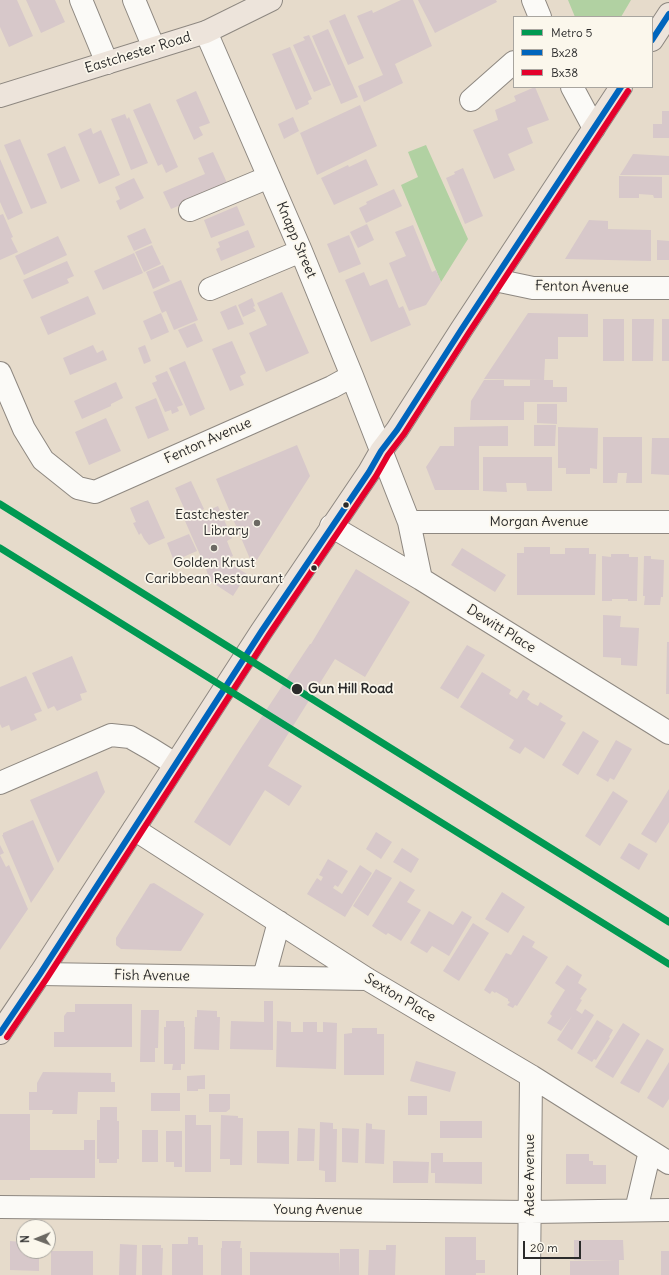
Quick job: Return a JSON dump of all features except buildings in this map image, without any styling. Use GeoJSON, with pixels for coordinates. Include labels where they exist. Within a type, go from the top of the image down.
{"type":"FeatureCollection","features":[{"type":"Feature","properties":{"kind":"main road","name":"Eastchester Road"},"geometry":{"type":"LineString","coordinates":[[0,96],[206,32],[271,0]]}},
{"type":"Feature","properties":{"kind":"main road"},"geometry":{"type":"LineString","coordinates":[[653,38],[669,14]]}},
{"type":"Feature","properties":{"kind":"main road"},"geometry":{"type":"LineString","coordinates":[[0,1032],[40,974],[175,764],[331,526],[397,430],[620,88]]}},
{"type":"Feature","properties":{"kind":"street"},"geometry":{"type":"LineString","coordinates":[[81,0],[107,62]]}},
{"type":"Feature","properties":{"kind":"street"},"geometry":{"type":"LineString","coordinates":[[134,0],[154,48]]}},
{"type":"Feature","properties":{"kind":"street"},"geometry":{"type":"LineString","coordinates":[[533,0],[540,16]]}},
{"type":"Feature","properties":{"kind":"street","name":"Knapp Street"},"geometry":{"type":"LineString","coordinates":[[206,32],[301,251],[382,451]]}},
{"type":"Feature","properties":{"kind":"street"},"geometry":{"type":"LineString","coordinates":[[471,100],[513,63]]}},
{"type":"Feature","properties":{"kind":"street"},"geometry":{"type":"LineString","coordinates":[[573,88],[594,128]]}},
{"type":"Feature","properties":{"kind":"street"},"geometry":{"type":"LineString","coordinates":[[190,210],[269,177]]}},
{"type":"Feature","properties":{"kind":"street"},"geometry":{"type":"LineString","coordinates":[[210,288],[301,251]]}},
{"type":"Feature","properties":{"kind":"street","name":"Fenton Avenue"},"geometry":{"type":"LineString","coordinates":[[495,280],[533,288],[669,288]]}},
{"type":"Feature","properties":{"kind":"street","name":"Fenton Avenue"},"geometry":{"type":"LineString","coordinates":[[0,373],[24,429],[43,460],[78,488],[95,492],[332,387],[352,376]]}},
{"type":"Feature","properties":{"kind":"street"},"geometry":{"type":"LineString","coordinates":[[382,451],[409,522],[421,579]]}},
{"type":"Feature","properties":{"kind":"street","name":"Morgan Avenue"},"geometry":{"type":"LineString","coordinates":[[409,522],[669,522]]}},
{"type":"Feature","properties":{"kind":"street","name":"Dewitt Place"},"geometry":{"type":"LineString","coordinates":[[331,526],[421,579],[669,733]]}},
{"type":"Feature","properties":{"kind":"street"},"geometry":{"type":"LineString","coordinates":[[0,783],[111,735],[130,738],[175,764]]}},
{"type":"Feature","properties":{"kind":"street","name":"Sexton Place"},"geometry":{"type":"LineString","coordinates":[[134,829],[367,979],[531,1076],[669,1163]]}},
{"type":"Feature","properties":{"kind":"street"},"geometry":{"type":"LineString","coordinates":[[264,977],[279,922]]}},
{"type":"Feature","properties":{"kind":"street","name":"Fish Avenue"},"geometry":{"type":"LineString","coordinates":[[40,974],[367,979]]}},
{"type":"Feature","properties":{"kind":"street","name":"Adee Avenue"},"geometry":{"type":"LineString","coordinates":[[529,1275],[531,1076]]}},
{"type":"Feature","properties":{"kind":"street"},"geometry":{"type":"LineString","coordinates":[[636,1210],[650,1151]]}},
{"type":"Feature","properties":{"kind":"street","name":"Young Avenue"},"geometry":{"type":"LineString","coordinates":[[0,1207],[530,1212],[669,1210]]}},
{"type":"Feature","properties":{"kind":"green space"},"geometry":{"type":"Polygon","coordinates":[[[568,0],[631,0],[622,16],[575,16],[568,0]]]}},
{"type":"Feature","properties":{"kind":"green space"},"geometry":{"type":"Polygon","coordinates":[[[426,145],[468,239],[441,282],[401,185],[418,177],[408,152],[426,145]]]}},
{"type":"Feature","properties":{"kind":"metro line","name":"5"},"geometry":{"type":"LineString","coordinates":[[0,504],[669,922]]}},
{"type":"Feature","properties":{"kind":"metro line","name":"5"},"geometry":{"type":"LineString","coordinates":[[0,548],[669,964]]}},
{"type":"Feature","properties":{"kind":"transit line","name":"Bx28"},"geometry":{"type":"LineString","coordinates":[[653,38],[669,14]]}},
{"type":"Feature","properties":{"kind":"transit line","name":"Bx28"},"geometry":{"type":"LineString","coordinates":[[0,1033],[40,974],[261,632],[369,472],[381,451],[397,430],[620,88]]}},
{"type":"Feature","properties":{"kind":"transit line","name":"Bx38"},"geometry":{"type":"LineString","coordinates":[[7,1037],[47,978],[268,636],[376,476],[388,455],[404,434],[628,91]]}},
{"type":"Feature","properties":{"kind":"place","name":"Eastchester Library"},"geometry":{"type":"Point","coordinates":[257,523]}},
{"type":"Feature","properties":{"kind":"place","name":"Golden Krust Caribbean Restaurant"},"geometry":{"type":"Point","coordinates":[214,548]}},
{"type":"Feature","properties":{"kind":"place","name":"Gun Hill Road"},"geometry":{"type":"Point","coordinates":[297,689]}}]}
